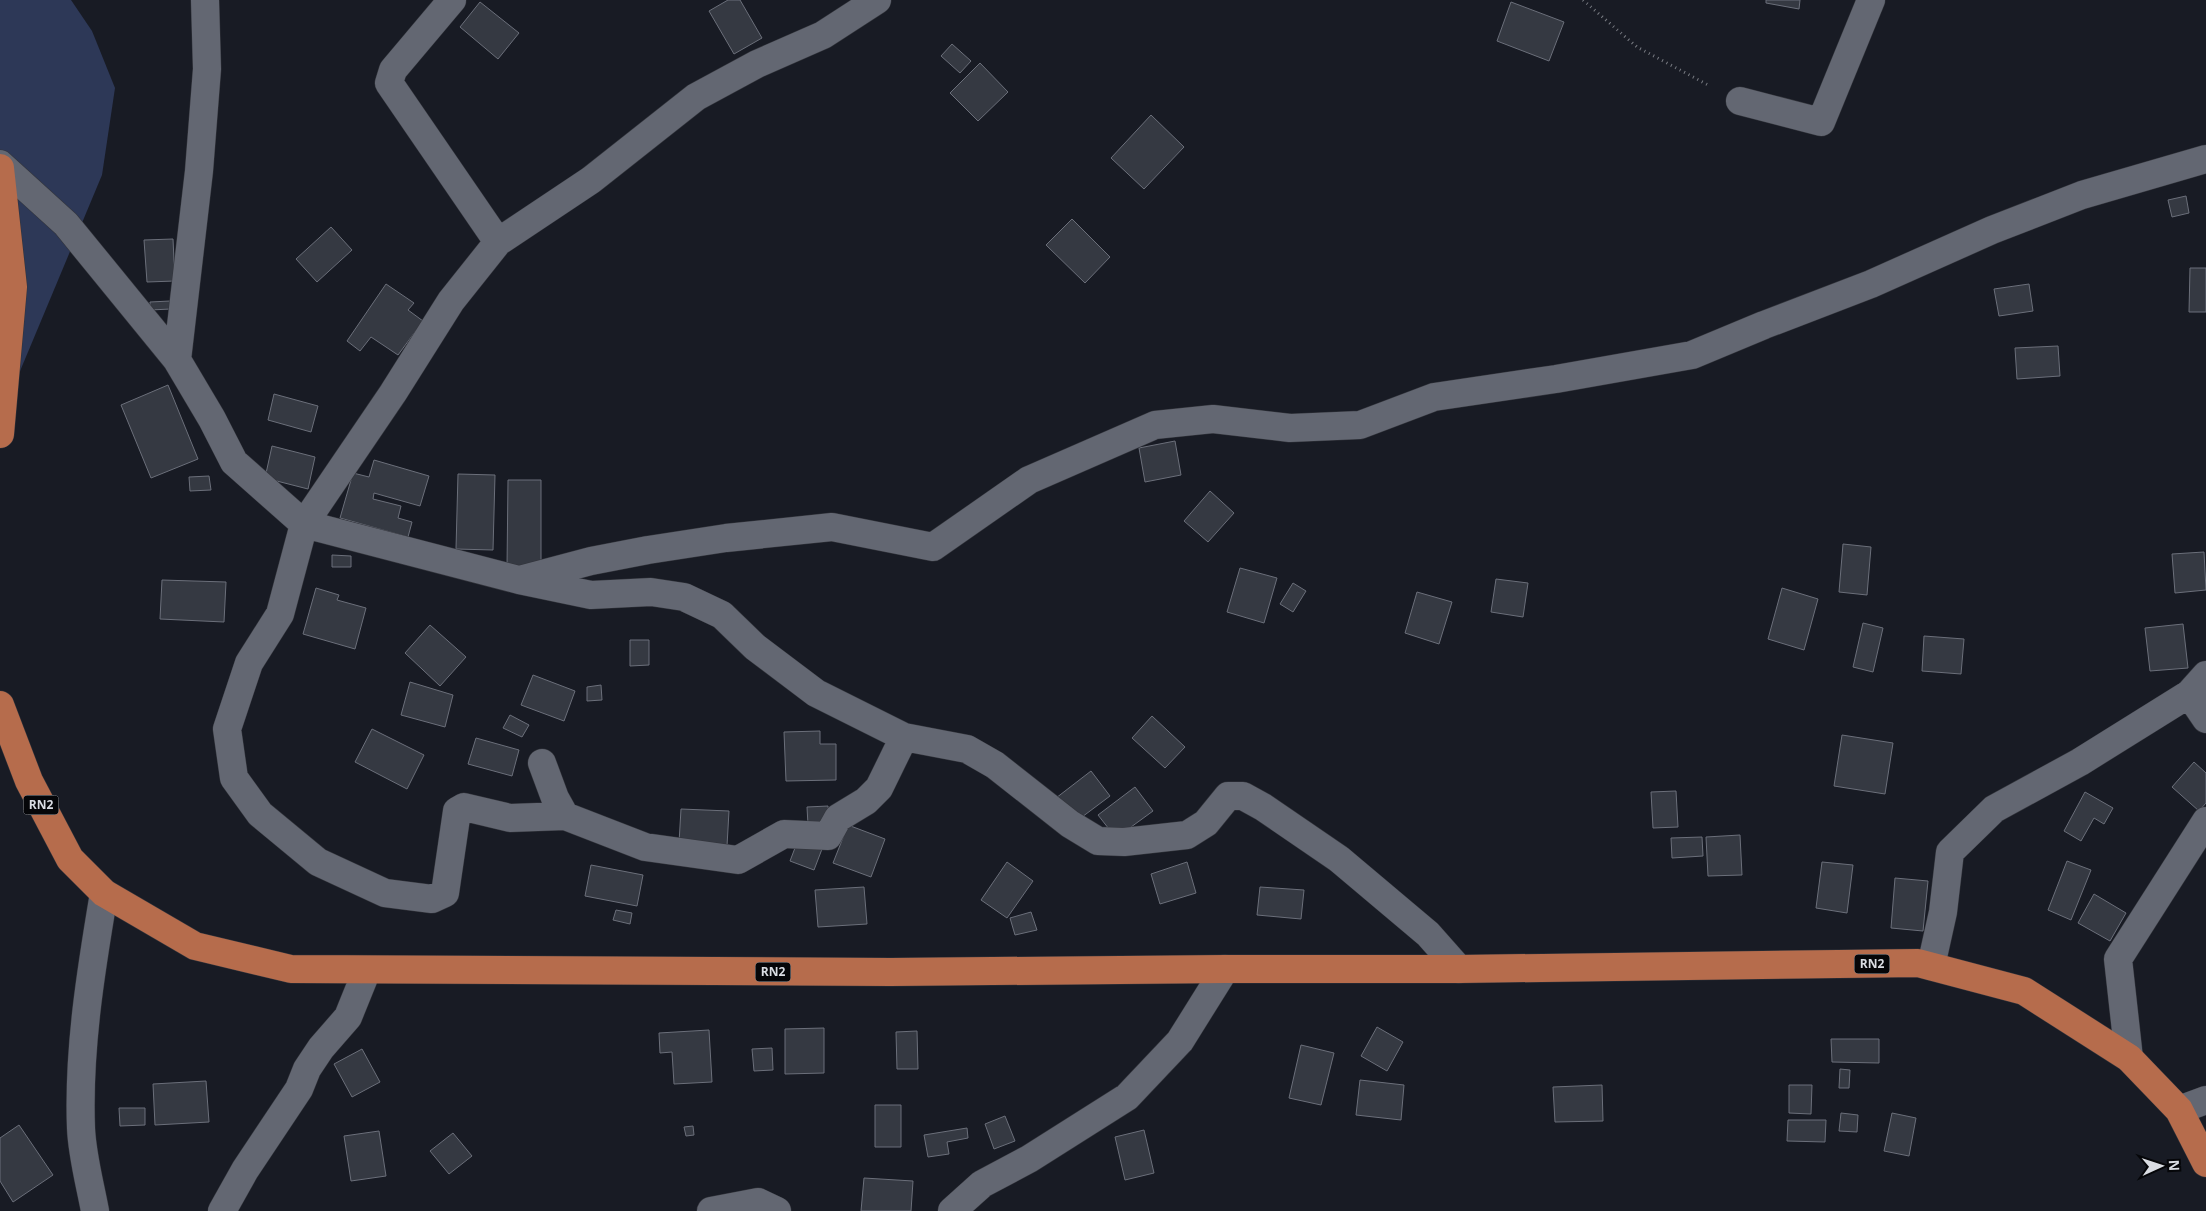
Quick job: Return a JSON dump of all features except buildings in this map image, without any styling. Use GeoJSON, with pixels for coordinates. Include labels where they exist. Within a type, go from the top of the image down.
{"type":"FeatureCollection","features":[{"type":"Feature","properties":{"kind":"highway"},"geometry":{"type":"LineString","coordinates":[[0,166],[13,287],[0,434]]}},
{"type":"Feature","properties":{"kind":"highway","name":"RN2"},"geometry":{"type":"LineString","coordinates":[[0,705],[29,781],[70,859],[104,893],[195,946],[291,969],[891,972],[1459,969],[1918,963],[2024,991],[2129,1058],[2179,1110],[2206,1163]]}},
{"type":"Feature","properties":{"kind":"street"},"geometry":{"type":"LineString","coordinates":[[177,360],[199,171],[207,69],[205,0]]}},
{"type":"Feature","properties":{"kind":"street"},"geometry":{"type":"LineString","coordinates":[[452,0],[393,70],[390,83],[498,242]]}},
{"type":"Feature","properties":{"kind":"street"},"geometry":{"type":"LineString","coordinates":[[877,0],[823,35],[757,64],[696,97],[591,180],[498,242],[451,301],[393,393],[304,524],[280,614],[249,663],[227,729],[234,778],[260,814],[318,862],[385,893],[432,899],[444,893],[457,811],[464,807],[510,818],[566,816],[646,846],[738,860],[784,834],[828,836],[838,818],[866,801],[879,788],[904,737]]}},
{"type":"Feature","properties":{"kind":"street"},"geometry":{"type":"LineString","coordinates":[[1740,101],[1821,122],[1871,0]]}},
{"type":"Feature","properties":{"kind":"street"},"geometry":{"type":"LineString","coordinates":[[518,580],[591,561],[648,550],[726,538],[832,527],[933,547],[1029,480],[1155,425],[1213,419],[1290,428],[1360,425],[1434,397],[1556,379],[1692,355],[1871,284],[1992,230],[2082,195],[2206,159]]}},
{"type":"Feature","properties":{"kind":"street"},"geometry":{"type":"LineString","coordinates":[[0,166],[66,224],[177,360],[212,419],[234,462],[304,524],[518,580],[591,595],[651,592],[684,597],[722,615],[755,647],[816,692],[904,737],[967,749],[995,765],[1070,824],[1098,842],[1124,842],[1186,835],[1206,822],[1228,796],[1243,796],[1263,807],[1339,859],[1428,934],[1459,969]]}},
{"type":"Feature","properties":{"kind":"street"},"geometry":{"type":"LineString","coordinates":[[1930,966],[1943,912],[1950,852],[1994,809],[2080,762],[2197,685],[2206,719]]}},
{"type":"Feature","properties":{"kind":"street"},"geometry":{"type":"LineString","coordinates":[[542,763],[554,798],[566,816]]}},
{"type":"Feature","properties":{"kind":"street"},"geometry":{"type":"LineString","coordinates":[[2129,1058],[2118,958],[2206,821]]}},
{"type":"Feature","properties":{"kind":"street"},"geometry":{"type":"LineString","coordinates":[[95,1211],[81,1130],[81,1111],[90,974],[104,893]]}},
{"type":"Feature","properties":{"kind":"street"},"geometry":{"type":"LineString","coordinates":[[952,1211],[982,1184],[1029,1159],[1127,1097],[1180,1041],[1225,969]]}},
{"type":"Feature","properties":{"kind":"street"},"geometry":{"type":"LineString","coordinates":[[222,1211],[245,1170],[299,1089],[307,1069],[321,1048],[348,1016],[368,970]]}},
{"type":"Feature","properties":{"kind":"street"},"geometry":{"type":"LineString","coordinates":[[2179,1110],[2206,1100]]}},
{"type":"Feature","properties":{"kind":"street"},"geometry":{"type":"LineString","coordinates":[[711,1211],[758,1202],[777,1211]]}},
{"type":"Feature","properties":{"kind":"path"},"geometry":{"type":"LineString","coordinates":[[1582,0],[1637,46],[1740,101]]}},
{"type":"Feature","properties":{"kind":"shaded area"},"geometry":{"type":"Polygon","coordinates":[[[0,0],[71,0],[92,31],[115,88],[102,175],[0,419],[0,0]]]}}]}
